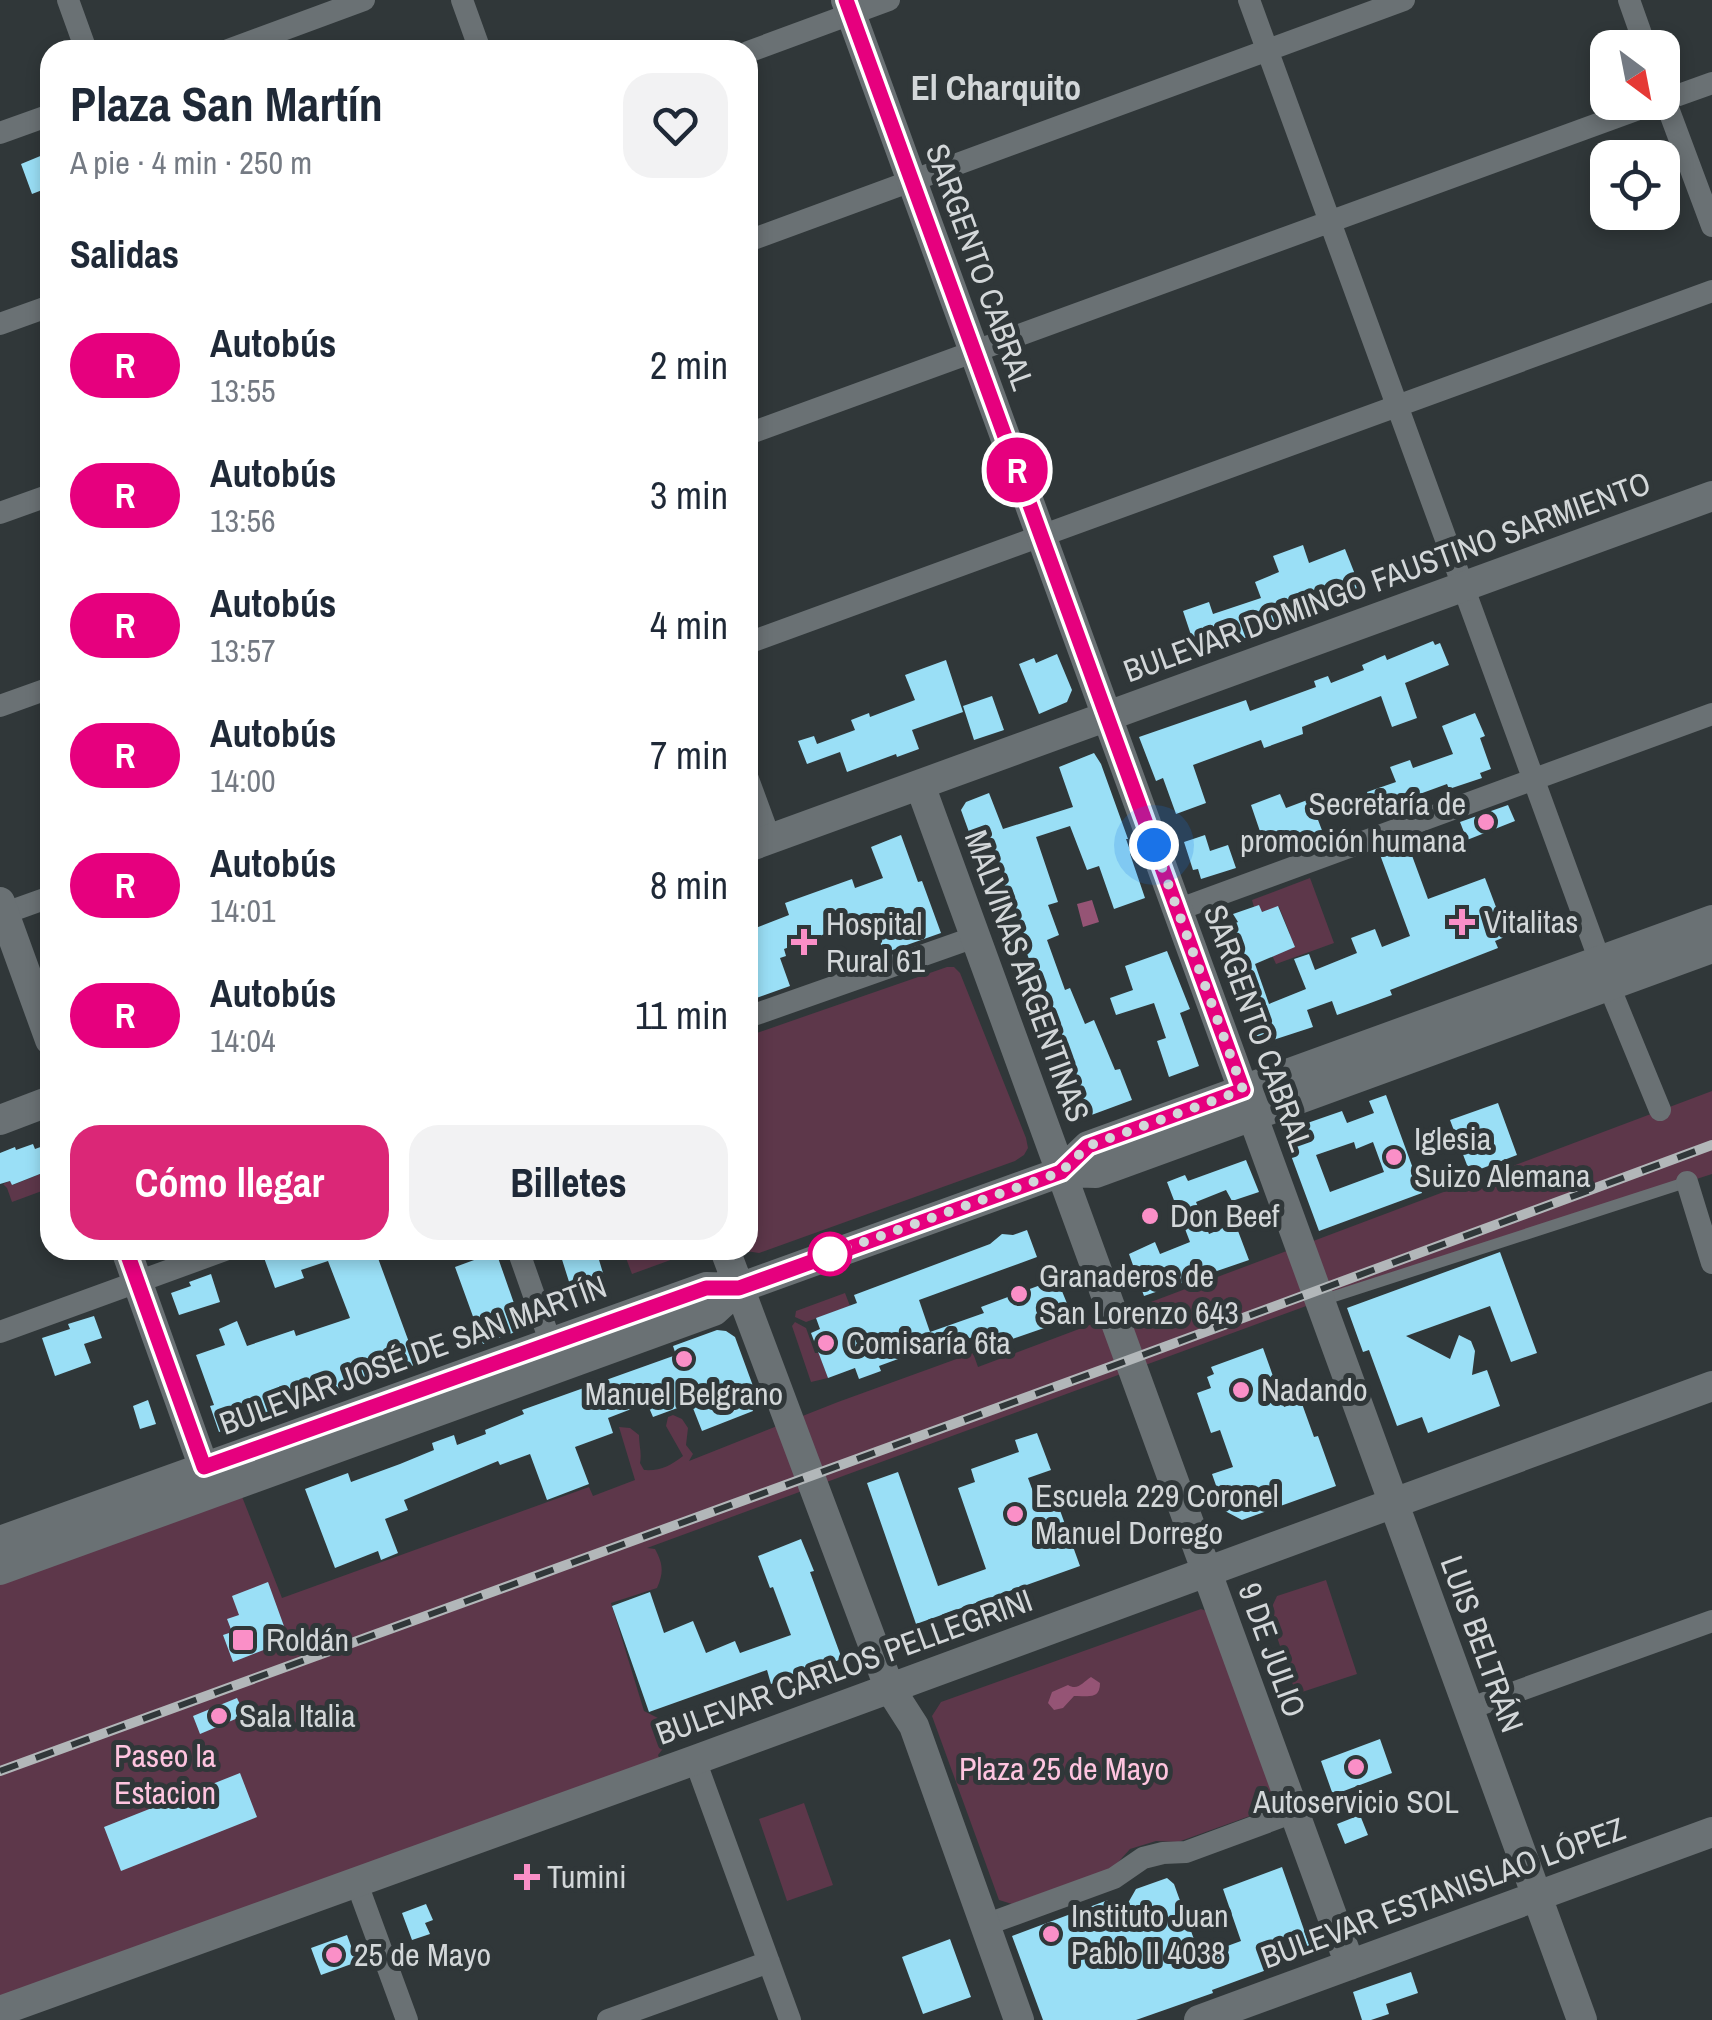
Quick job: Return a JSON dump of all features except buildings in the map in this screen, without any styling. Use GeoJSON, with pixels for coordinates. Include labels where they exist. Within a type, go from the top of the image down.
{"type":"FeatureCollection","features":[{"type":"Feature","properties":{"kind":"main road","name":"SARGENTO CABRAL"},"geometry":{"type":"LineString","coordinates":[[848,7],[1318,1296]]}},
{"type":"Feature","properties":{"kind":"main road","name":"BULEVAR DOMINGO FAUSTINO SARMIENTO"},"geometry":{"type":"LineString","coordinates":[[759,844],[1712,496]]}},
{"type":"Feature","properties":{"kind":"main road","name":"MALVINAS ARGENTINAS"},"geometry":{"type":"LineString","coordinates":[[920,785],[1129,1360]]}},
{"type":"Feature","properties":{"kind":"main road"},"geometry":{"type":"LineString","coordinates":[[1,910],[40,1013]]}},
{"type":"Feature","properties":{"kind":"main road","name":"BULEVAR JOSÉ DE SAN MARTÍN"},"geometry":{"type":"LineString","coordinates":[[0,1541],[208,1480],[555,1355],[706,1288],[739,1288],[1061,1172],[1088,1146],[1248,1103],[1604,973],[1712,920]]}},
{"type":"Feature","properties":{"kind":"main road","name":"BULEVAR JOSÉ DE SAN MARTÍN"},"geometry":{"type":"LineString","coordinates":[[1604,973],[1712,948]]}},
{"type":"Feature","properties":{"kind":"main road"},"geometry":{"type":"LineString","coordinates":[[0,1120],[40,1105]]}},
{"type":"Feature","properties":{"kind":"main road"},"geometry":{"type":"LineString","coordinates":[[129,1260],[208,1480]]}},
{"type":"Feature","properties":{"kind":"main road"},"geometry":{"type":"LineString","coordinates":[[729,1260],[889,1688],[914,1726],[1019,2020]]}},
{"type":"Feature","properties":{"kind":"main road","name":"LUIS BELTRÁN"},"geometry":{"type":"LineString","coordinates":[[1318,1296],[1582,2020]]}},
{"type":"Feature","properties":{"kind":"main road","name":"9 DE JULIO"},"geometry":{"type":"LineString","coordinates":[[1129,1360],[1350,1964]]}},
{"type":"Feature","properties":{"kind":"main road","name":"BULEVAR CARLOS PELLEGRINI"},"geometry":{"type":"LineString","coordinates":[[0,2016],[356,1881],[1712,1386]]}},
{"type":"Feature","properties":{"kind":"main road","name":"BULEVAR JOSÉ DE SAN MARTÍN"},"geometry":{"type":"LineString","coordinates":[[0,1570],[208,1480]]}},
{"type":"Feature","properties":{"kind":"main road","name":"BULEVAR ESTANISLAO LÓPEZ"},"geometry":{"type":"LineString","coordinates":[[1199,2020],[1712,1832]]}},
{"type":"Feature","properties":{"kind":"street"},"geometry":{"type":"LineString","coordinates":[[68,0],[82,40]]}},
{"type":"Feature","properties":{"kind":"street"},"geometry":{"type":"LineString","coordinates":[[255,40],[364,0]]}},
{"type":"Feature","properties":{"kind":"street"},"geometry":{"type":"LineString","coordinates":[[462,0],[476,40]]}},
{"type":"Feature","properties":{"kind":"street"},"geometry":{"type":"LineString","coordinates":[[758,48],[848,7],[889,0]]}},
{"type":"Feature","properties":{"kind":"street"},"geometry":{"type":"LineString","coordinates":[[1250,0],[1604,973],[1660,1110]]}},
{"type":"Feature","properties":{"kind":"street"},"geometry":{"type":"LineString","coordinates":[[758,237],[1404,0]]}},
{"type":"Feature","properties":{"kind":"street"},"geometry":{"type":"LineString","coordinates":[[1628,0],[1639,30]]}},
{"type":"Feature","properties":{"kind":"street"},"geometry":{"type":"LineString","coordinates":[[1680,93],[1712,83]]}},
{"type":"Feature","properties":{"kind":"street"},"geometry":{"type":"LineString","coordinates":[[0,133],[40,119]]}},
{"type":"Feature","properties":{"kind":"street"},"geometry":{"type":"LineString","coordinates":[[758,430],[1605,120]]}},
{"type":"Feature","properties":{"kind":"street"},"geometry":{"type":"LineString","coordinates":[[1670,120],[1712,226]]}},
{"type":"Feature","properties":{"kind":"street"},"geometry":{"type":"LineString","coordinates":[[758,639],[1712,290]]}},
{"type":"Feature","properties":{"kind":"street"},"geometry":{"type":"LineString","coordinates":[[0,324],[40,310]]}},
{"type":"Feature","properties":{"kind":"street"},"geometry":{"type":"LineString","coordinates":[[0,513],[40,499]]}},
{"type":"Feature","properties":{"kind":"street"},"geometry":{"type":"LineString","coordinates":[[0,706],[40,692]]}},
{"type":"Feature","properties":{"kind":"street"},"geometry":{"type":"LineString","coordinates":[[1177,910],[1712,714]]}},
{"type":"Feature","properties":{"kind":"street"},"geometry":{"type":"LineString","coordinates":[[1,910],[40,900]]}},
{"type":"Feature","properties":{"kind":"street"},"geometry":{"type":"LineString","coordinates":[[758,1014],[976,938]]}},
{"type":"Feature","properties":{"kind":"street"},"geometry":{"type":"LineString","coordinates":[[1687,1182],[1712,1263]]}},
{"type":"Feature","properties":{"kind":"street"},"geometry":{"type":"LineString","coordinates":[[0,1332],[198,1260]]}},
{"type":"Feature","properties":{"kind":"street"},"geometry":{"type":"LineString","coordinates":[[522,1260],[555,1355]]}},
{"type":"Feature","properties":{"kind":"street"},"geometry":{"type":"LineString","coordinates":[[1468,1709],[1712,1621]]}},
{"type":"Feature","properties":{"kind":"street"},"geometry":{"type":"LineString","coordinates":[[695,1760],[790,2020]]}},
{"type":"Feature","properties":{"kind":"street"},"geometry":{"type":"LineString","coordinates":[[985,1925],[1114,1878],[1143,1858],[1186,1852],[1294,1812]]}},
{"type":"Feature","properties":{"kind":"street"},"geometry":{"type":"LineString","coordinates":[[356,1881],[407,2020]]}},
{"type":"Feature","properties":{"kind":"street"},"geometry":{"type":"LineString","coordinates":[[608,2020],[769,1962]]}},
{"type":"Feature","properties":{"kind":"lane"},"geometry":{"type":"LineString","coordinates":[[1318,1296],[1687,1182]]}},
{"type":"Feature","properties":{"kind":"green space"},"geometry":{"type":"Polygon","coordinates":[[[1310,878],[1334,943],[1276,964],[1267,944],[1290,934],[1279,907],[1262,912],[1252,900],[1310,878]]]}},
{"type":"Feature","properties":{"kind":"green space"},"geometry":{"type":"Polygon","coordinates":[[[954,967],[960,973],[1028,1148],[1015,1161],[758,1253],[758,1033],[954,967]]]}},
{"type":"Feature","properties":{"kind":"green space","name":"Paseo la Estacion"},"geometry":{"type":"Polygon","coordinates":[[[1712,1091],[1712,1174],[1320,1301],[647,1548],[655,1549],[661,1564],[657,1588],[611,1603],[644,1711],[668,1723],[672,1737],[658,1755],[664,1771],[0,2011],[0,1570],[237,1484],[282,1598],[589,1487],[593,1496],[635,1480],[619,1427],[630,1428],[639,1435],[640,1463],[644,1470],[655,1470],[683,1456],[666,1426],[668,1417],[682,1419],[688,1428],[686,1445],[693,1454],[689,1461],[973,1353],[978,1367],[1712,1091]]]}},
{"type":"Feature","properties":{"kind":"green space"},"geometry":{"type":"Polygon","coordinates":[[[40,1174],[40,1192],[12,1202],[3,1184],[10,1181],[13,1185],[40,1174]]]}},
{"type":"Feature","properties":{"kind":"green space"},"geometry":{"type":"Polygon","coordinates":[[[627,1260],[670,1260],[632,1274],[627,1260]]]}},
{"type":"Feature","properties":{"kind":"green space"},"geometry":{"type":"Polygon","coordinates":[[[845,1293],[850,1306],[806,1322],[795,1317],[796,1311],[845,1293]]]}},
{"type":"Feature","properties":{"kind":"green space"},"geometry":{"type":"Polygon","coordinates":[[[795,1322],[806,1328],[828,1378],[811,1382],[792,1326],[795,1322]]]}},
{"type":"Feature","properties":{"kind":"green space"},"geometry":{"type":"Polygon","coordinates":[[[1326,1580],[1357,1674],[1296,1694],[1269,1613],[1277,1596],[1326,1580]]]}},
{"type":"Feature","properties":{"kind":"green space","name":"Plaza 25 de Mayo"},"geometry":{"type":"Polygon","coordinates":[[[1201,1609],[1215,1614],[1282,1796],[1275,1807],[1178,1842],[1156,1841],[1130,1849],[1113,1868],[1012,1904],[999,1900],[932,1716],[941,1702],[1201,1609]]]}},
{"type":"Feature","properties":{"kind":"green space"},"geometry":{"type":"Polygon","coordinates":[[[804,1803],[833,1885],[787,1901],[759,1819],[804,1803]]]}},
{"type":"Feature","properties":{"kind":"shaded area"},"geometry":{"type":"Polygon","coordinates":[[[1092,900],[1099,922],[1083,927],[1077,904],[1092,900]]]}},
{"type":"Feature","properties":{"kind":"shaded area"},"geometry":{"type":"Polygon","coordinates":[[[1091,1677],[1100,1683],[1095,1695],[1074,1696],[1063,1708],[1054,1710],[1048,1703],[1052,1692],[1068,1685],[1078,1686],[1091,1677]]]}},
{"type":"Feature","properties":{"kind":"railway"},"geometry":{"type":"LineString","coordinates":[[0,1771],[1712,1145]]}},
{"type":"Feature","properties":{"kind":"bus line","name":"R"},"geometry":{"type":"LineString","coordinates":[[130,1260],[204,1467],[706,1288],[739,1288],[1061,1172],[1088,1146],[1243,1090],[846,0]]}},
{"type":"Feature","properties":{"kind":"place","name":"Secretaría de promoción humana"},"geometry":{"type":"Point","coordinates":[1486,822]}},
{"type":"Feature","properties":{"kind":"place","name":"Vitalitas"},"geometry":{"type":"Point","coordinates":[1462,922]}},
{"type":"Feature","properties":{"kind":"place","name":"Hospital Rural 61"},"geometry":{"type":"Point","coordinates":[804,942]}},
{"type":"Feature","properties":{"kind":"place","name":"Iglesia Suizo Alemana"},"geometry":{"type":"Point","coordinates":[1394,1157]}},
{"type":"Feature","properties":{"kind":"place","name":"Don Beef"},"geometry":{"type":"Point","coordinates":[1150,1216]}},
{"type":"Feature","properties":{"kind":"place","name":"Granaderos de San Lorenzo 643"},"geometry":{"type":"Point","coordinates":[1019,1294]}},
{"type":"Feature","properties":{"kind":"place","name":"Comisaría 6ta"},"geometry":{"type":"Point","coordinates":[826,1343]}},
{"type":"Feature","properties":{"kind":"place","name":"Manuel Belgrano"},"geometry":{"type":"Point","coordinates":[684,1359]}},
{"type":"Feature","properties":{"kind":"place","name":"Nadando"},"geometry":{"type":"Point","coordinates":[1241,1390]}},
{"type":"Feature","properties":{"kind":"place","name":"Escuela 229 Coronel Manuel Dorrego"},"geometry":{"type":"Point","coordinates":[1015,1514]}},
{"type":"Feature","properties":{"kind":"place","name":"Roldán"},"geometry":{"type":"Point","coordinates":[243,1640]}},
{"type":"Feature","properties":{"kind":"place","name":"Sala Italia"},"geometry":{"type":"Point","coordinates":[219,1716]}},
{"type":"Feature","properties":{"kind":"place","name":"Autoservicio SOL"},"geometry":{"type":"Point","coordinates":[1356,1767]}},
{"type":"Feature","properties":{"kind":"place","name":"Tumini"},"geometry":{"type":"Point","coordinates":[527,1877]}},
{"type":"Feature","properties":{"kind":"place","name":"Instituto Juan Pablo II 4038"},"geometry":{"type":"Point","coordinates":[1051,1934]}},
{"type":"Feature","properties":{"kind":"place","name":"25 de Mayo"},"geometry":{"type":"Point","coordinates":[334,1955]}},
{"type":"Feature","properties":{"kind":"district","name":"El Charquito"},"geometry":{"type":"Point","coordinates":[996,88]}},
{"type":"Feature","properties":{"kind":"route"},"geometry":{"type":"LineString","coordinates":[[830,1254],[1061,1172],[1088,1146],[1243,1090],[1154,845]]}}]}
